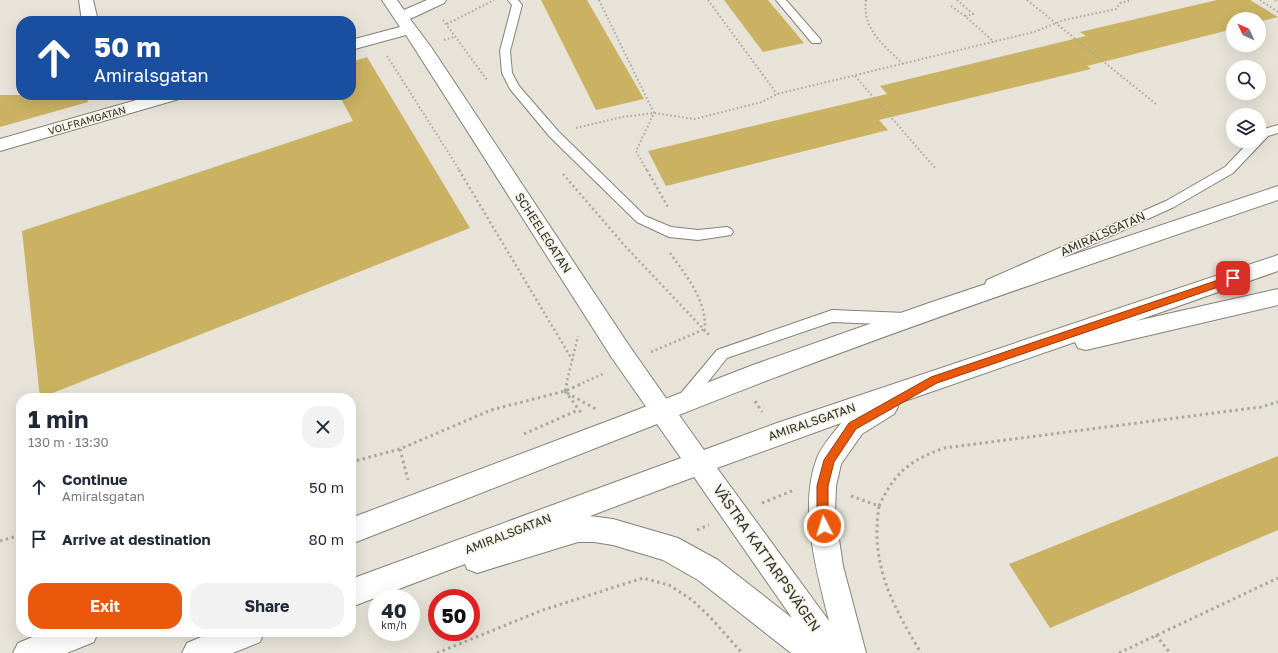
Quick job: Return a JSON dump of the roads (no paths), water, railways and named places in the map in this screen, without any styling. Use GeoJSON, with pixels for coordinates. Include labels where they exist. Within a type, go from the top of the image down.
{"type":"FeatureCollection","features":[{"type":"Feature","properties":{"kind":"main road"},"geometry":{"type":"LineString","coordinates":[[86,0],[89,16]]}},
{"type":"Feature","properties":{"kind":"main road","name":"SCHEELEGATAN"},"geometry":{"type":"LineString","coordinates":[[389,0],[423,47],[620,351],[672,407],[699,464]]}},
{"type":"Feature","properties":{"kind":"main road"},"geometry":{"type":"LineString","coordinates":[[356,45],[375,39],[405,23],[439,0]]}},
{"type":"Feature","properties":{"kind":"main road","name":"VOLFRAMGATAN"},"geometry":{"type":"LineString","coordinates":[[0,145],[106,107],[146,100]]}},
{"type":"Feature","properties":{"kind":"main road"},"geometry":{"type":"LineString","coordinates":[[1275,194],[1278,174]]}},
{"type":"Feature","properties":{"kind":"main road","name":"AMIRALSGATAN"},"geometry":{"type":"LineString","coordinates":[[356,529],[740,380],[937,308],[1275,194]]}},
{"type":"Feature","properties":{"kind":"main road","name":"AMIRALSGATAN"},"geometry":{"type":"LineString","coordinates":[[356,592],[777,434],[1278,263]]}},
{"type":"Feature","properties":{"kind":"main road"},"geometry":{"type":"LineString","coordinates":[[851,653],[829,566],[822,513],[823,486],[829,460],[853,426],[934,380],[1006,360],[1278,297]]}},
{"type":"Feature","properties":{"kind":"main road","name":"VÄSTRA KATTARPSVÄGEN"},"geometry":{"type":"LineString","coordinates":[[699,464],[834,653]]}},
{"type":"Feature","properties":{"kind":"main road"},"geometry":{"type":"LineString","coordinates":[[356,593],[532,544],[578,529],[594,529],[613,532],[668,548],[708,570],[814,653]]}},
{"type":"Feature","properties":{"kind":"main road"},"geometry":{"type":"LineString","coordinates":[[28,653],[71,637]]}},
{"type":"Feature","properties":{"kind":"main road"},"geometry":{"type":"LineString","coordinates":[[197,653],[237,637]]}},
{"type":"Feature","properties":{"kind":"lane"},"geometry":{"type":"LineString","coordinates":[[514,0],[517,5],[505,51],[507,73],[514,87],[554,134],[641,219],[670,232],[698,235],[726,232]]}},
{"type":"Feature","properties":{"kind":"lane"},"geometry":{"type":"LineString","coordinates":[[781,0],[816,41]]}},
{"type":"Feature","properties":{"kind":"lane"},"geometry":{"type":"LineString","coordinates":[[1266,132],[1278,129]]}},
{"type":"Feature","properties":{"kind":"lane","name":"AMIRALSGATAN"},"geometry":{"type":"LineString","coordinates":[[937,308],[1170,204],[1229,170],[1250,148]]}},
{"type":"Feature","properties":{"kind":"lane"},"geometry":{"type":"LineString","coordinates":[[672,407],[722,354],[832,316],[908,319]]}}]}
